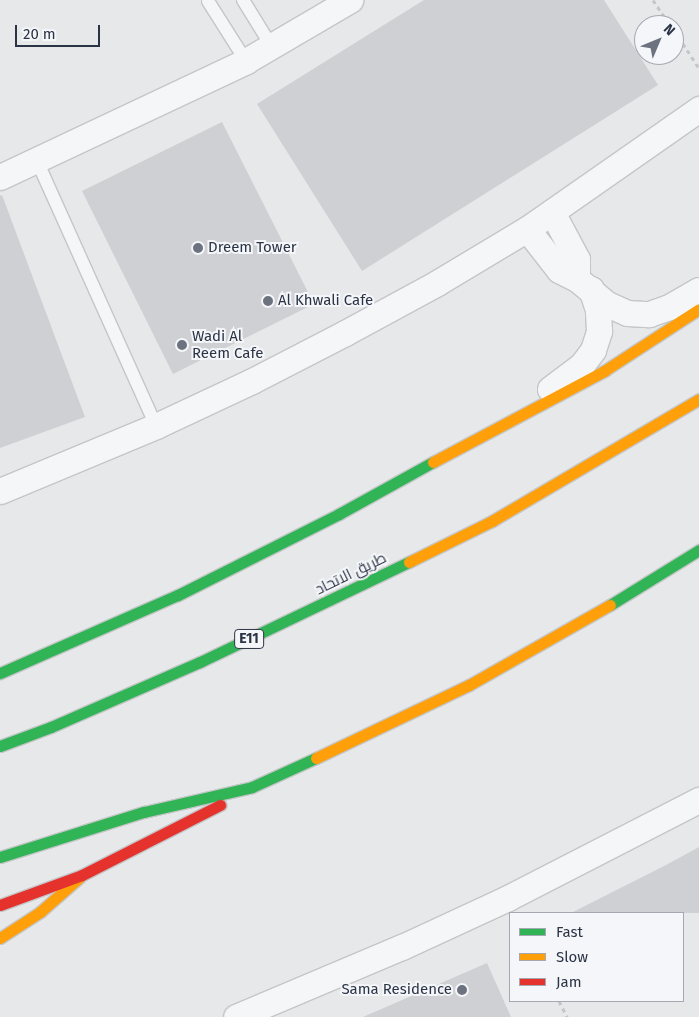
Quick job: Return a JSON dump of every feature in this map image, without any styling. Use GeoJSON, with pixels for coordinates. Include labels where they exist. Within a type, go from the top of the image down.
{"type":"FeatureCollection","features":[{"type":"Feature","properties":{"kind":"main road"},"geometry":{"type":"LineString","coordinates":[[0,673],[95,633],[260,555],[418,472],[503,423],[604,371],[699,309]]}},
{"type":"Feature","properties":{"kind":"main road","name":"طريق الاتحاد"},"geometry":{"type":"LineString","coordinates":[[0,746],[51,727],[200,662],[355,589],[492,521],[699,399]]}},
{"type":"Feature","properties":{"kind":"main road"},"geometry":{"type":"LineString","coordinates":[[0,906],[82,875],[252,787],[362,738],[469,685],[574,627],[699,550]]}},
{"type":"Feature","properties":{"kind":"main road"},"geometry":{"type":"LineString","coordinates":[[0,858],[144,812],[252,787]]}},
{"type":"Feature","properties":{"kind":"main road"},"geometry":{"type":"LineString","coordinates":[[0,938],[40,912],[82,875]]}},
{"type":"Feature","properties":{"kind":"street"},"geometry":{"type":"LineString","coordinates":[[0,177],[36,162],[246,62],[350,0]]}},
{"type":"Feature","properties":{"kind":"street"},"geometry":{"type":"LineString","coordinates":[[0,491],[156,426],[345,333],[437,283],[552,212],[699,109]]}},
{"type":"Feature","properties":{"kind":"street"},"geometry":{"type":"LineString","coordinates":[[503,423],[581,366],[593,350],[599,331],[598,310],[584,284],[577,259],[552,212]]}},
{"type":"Feature","properties":{"kind":"street"},"geometry":{"type":"LineString","coordinates":[[527,228],[552,263],[568,276],[584,284],[607,304],[627,313],[649,314],[669,307],[699,290]]}},
{"type":"Feature","properties":{"kind":"street"},"geometry":{"type":"LineString","coordinates":[[236,1017],[402,947],[508,898],[699,800]]}},
{"type":"Feature","properties":{"kind":"lane"},"geometry":{"type":"LineString","coordinates":[[243,0],[272,47]]}},
{"type":"Feature","properties":{"kind":"lane"},"geometry":{"type":"LineString","coordinates":[[208,1],[246,62]]}},
{"type":"Feature","properties":{"kind":"lane"},"geometry":{"type":"LineString","coordinates":[[36,162],[156,426]]}},
{"type":"Feature","properties":{"kind":"path"},"geometry":{"type":"LineString","coordinates":[[654,0],[664,15]]}},
{"type":"Feature","properties":{"kind":"path"},"geometry":{"type":"LineString","coordinates":[[684,45],[699,68]]}},
{"type":"Feature","properties":{"kind":"path"},"geometry":{"type":"LineString","coordinates":[[560,1002],[568,1017]]}},
{"type":"Feature","properties":{"kind":"building"},"geometry":{"type":"Polygon","coordinates":[[[424,0],[604,0],[634,47],[634,65],[645,65],[658,85],[362,271],[257,104],[424,0]]]}},
{"type":"Feature","properties":{"kind":"building","name":"Dreem Tower"},"geometry":{"type":"Polygon","coordinates":[[[222,122],[314,304],[173,374],[82,191],[222,122]]]}},
{"type":"Feature","properties":{"kind":"building"},"geometry":{"type":"Polygon","coordinates":[[[2,195],[85,417],[0,448],[0,196],[2,195]]]}},
{"type":"Feature","properties":{"kind":"building"},"geometry":{"type":"Polygon","coordinates":[[[699,847],[699,913],[573,912],[699,847]]]}},
{"type":"Feature","properties":{"kind":"building","name":"Sama Residence"},"geometry":{"type":"Polygon","coordinates":[[[487,963],[511,1017],[363,1017],[487,963]]]}},
{"type":"Feature","properties":{"kind":"traffic: fast"},"geometry":{"type":"LineString","coordinates":[[0,673],[178,595],[339,514],[433,462]]}},
{"type":"Feature","properties":{"kind":"traffic: fast"},"geometry":{"type":"LineString","coordinates":[[610,605],[699,550]]}},
{"type":"Feature","properties":{"kind":"traffic: fast"},"geometry":{"type":"LineString","coordinates":[[0,746],[51,727],[200,662],[409,562]]}},
{"type":"Feature","properties":{"kind":"traffic: fast"},"geometry":{"type":"LineString","coordinates":[[0,857],[144,812],[252,787],[316,758]]}},
{"type":"Feature","properties":{"kind":"traffic: slow"},"geometry":{"type":"LineString","coordinates":[[433,462],[604,371],[699,309]]}},
{"type":"Feature","properties":{"kind":"traffic: slow"},"geometry":{"type":"LineString","coordinates":[[409,562],[492,521],[699,399]]}},
{"type":"Feature","properties":{"kind":"traffic: slow"},"geometry":{"type":"LineString","coordinates":[[316,758],[469,685],[610,605]]}},
{"type":"Feature","properties":{"kind":"traffic: slow"},"geometry":{"type":"LineString","coordinates":[[0,938],[40,912],[80,877]]}},
{"type":"Feature","properties":{"kind":"traffic: jam"},"geometry":{"type":"LineString","coordinates":[[0,905],[82,875],[220,805]]}},
{"type":"Feature","properties":{"kind":"place","name":"Dreem Tower"},"geometry":{"type":"Point","coordinates":[198,248]}},
{"type":"Feature","properties":{"kind":"place","name":"Al Khwali Cafe"},"geometry":{"type":"Point","coordinates":[268,301]}},
{"type":"Feature","properties":{"kind":"place","name":"Wadi Al Reem Cafe"},"geometry":{"type":"Point","coordinates":[182,345]}},
{"type":"Feature","properties":{"kind":"place","name":"Sama Residence"},"geometry":{"type":"Point","coordinates":[462,990]}}]}
